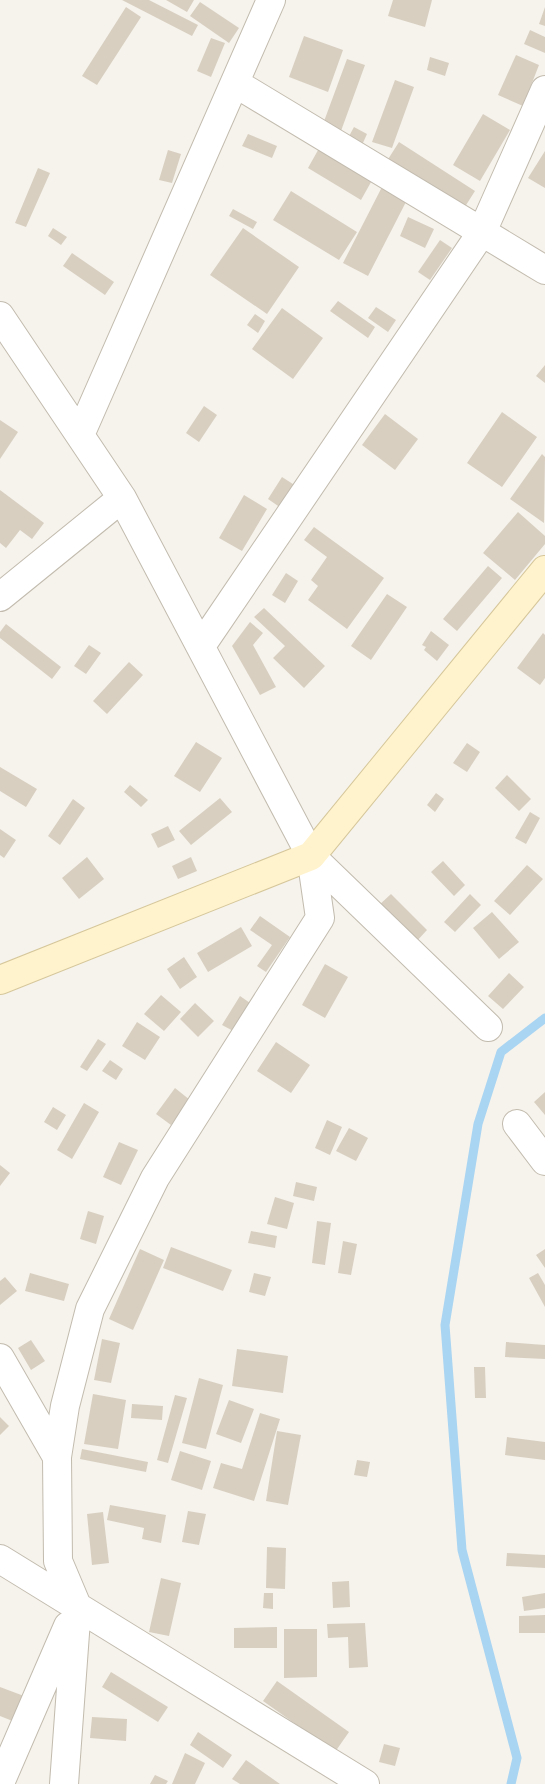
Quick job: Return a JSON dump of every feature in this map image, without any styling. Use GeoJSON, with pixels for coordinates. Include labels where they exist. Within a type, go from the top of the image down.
{"type":"FeatureCollection","features":[{"type":"Feature","properties":{"kind":"street"},"geometry":{"type":"LineString","coordinates":[[80,435],[271,0]]}},
{"type":"Feature","properties":{"kind":"street"},"geometry":{"type":"LineString","coordinates":[[235,82],[545,270]]}},
{"type":"Feature","properties":{"kind":"street"},"geometry":{"type":"LineString","coordinates":[[201,646],[482,232],[545,90]]}},
{"type":"Feature","properties":{"kind":"street"},"geometry":{"type":"LineString","coordinates":[[0,316],[122,498],[311,856],[488,1027]]}},
{"type":"Feature","properties":{"kind":"street"},"geometry":{"type":"LineString","coordinates":[[0,597],[122,498]]}},
{"type":"Feature","properties":{"kind":"street"},"geometry":{"type":"LineString","coordinates":[[0,980],[311,856],[545,570]]}},
{"type":"Feature","properties":{"kind":"street"},"geometry":{"type":"LineString","coordinates":[[64,1784],[77,1606],[58,1562],[57,1457],[65,1406],[90,1309],[155,1178],[320,918],[311,856]]}},
{"type":"Feature","properties":{"kind":"street"},"geometry":{"type":"LineString","coordinates":[[517,1124],[545,1161]]}},
{"type":"Feature","properties":{"kind":"street"},"geometry":{"type":"LineString","coordinates":[[0,1358],[57,1457]]}},
{"type":"Feature","properties":{"kind":"street"},"geometry":{"type":"LineString","coordinates":[[0,1559],[365,1784]]}},
{"type":"Feature","properties":{"kind":"street"},"geometry":{"type":"LineString","coordinates":[[0,1783],[77,1606]]}},
{"type":"Feature","properties":{"kind":"building"},"geometry":{"type":"Polygon","coordinates":[[[122,0],[149,0],[198,25],[192,36],[122,0]]]}},
{"type":"Feature","properties":{"kind":"building"},"geometry":{"type":"Polygon","coordinates":[[[166,0],[194,0],[187,12],[166,0]]]}},
{"type":"Feature","properties":{"kind":"building"},"geometry":{"type":"Polygon","coordinates":[[[393,0],[432,0],[425,27],[388,16],[393,0]]]}},
{"type":"Feature","properties":{"kind":"building"},"geometry":{"type":"Polygon","coordinates":[[[200,2],[239,28],[229,43],[190,16],[200,2]]]}},
{"type":"Feature","properties":{"kind":"building"},"geometry":{"type":"Polygon","coordinates":[[[126,7],[141,17],[97,85],[82,76],[126,7]]]}},
{"type":"Feature","properties":{"kind":"building"},"geometry":{"type":"Polygon","coordinates":[[[545,7],[545,26],[539,24],[545,7]]]}},
{"type":"Feature","properties":{"kind":"building"},"geometry":{"type":"Polygon","coordinates":[[[530,30],[545,37],[545,53],[524,44],[530,30]]]}},
{"type":"Feature","properties":{"kind":"building"},"geometry":{"type":"Polygon","coordinates":[[[304,36],[343,50],[328,92],[289,77],[304,36]]]}},
{"type":"Feature","properties":{"kind":"building"},"geometry":{"type":"Polygon","coordinates":[[[211,38],[225,43],[211,77],[197,71],[211,38]]]}},
{"type":"Feature","properties":{"kind":"building"},"geometry":{"type":"Polygon","coordinates":[[[516,55],[539,65],[523,106],[498,95],[516,55]]]}},
{"type":"Feature","properties":{"kind":"building"},"geometry":{"type":"Polygon","coordinates":[[[430,57],[449,63],[445,76],[427,70],[430,57]]]}},
{"type":"Feature","properties":{"kind":"building"},"geometry":{"type":"Polygon","coordinates":[[[347,59],[365,65],[341,131],[323,124],[347,59]]]}},
{"type":"Feature","properties":{"kind":"building"},"geometry":{"type":"Polygon","coordinates":[[[395,80],[414,87],[392,148],[372,142],[395,80]]]}},
{"type":"Feature","properties":{"kind":"building"},"geometry":{"type":"Polygon","coordinates":[[[483,114],[510,130],[480,181],[453,165],[483,114]]]}},
{"type":"Feature","properties":{"kind":"building"},"geometry":{"type":"Polygon","coordinates":[[[354,127],[367,134],[362,145],[348,138],[354,127]]]}},
{"type":"Feature","properties":{"kind":"building"},"geometry":{"type":"Polygon","coordinates":[[[248,134],[277,146],[272,158],[242,146],[248,134]]]}},
{"type":"Feature","properties":{"kind":"building"},"geometry":{"type":"Polygon","coordinates":[[[399,142],[475,191],[461,213],[385,164],[399,142]]]}},
{"type":"Feature","properties":{"kind":"building"},"geometry":{"type":"Polygon","coordinates":[[[322,143],[375,175],[361,200],[308,168],[322,143]]]}},
{"type":"Feature","properties":{"kind":"building"},"geometry":{"type":"Polygon","coordinates":[[[168,150],[181,154],[172,183],[159,180],[168,150]]]}},
{"type":"Feature","properties":{"kind":"building"},"geometry":{"type":"Polygon","coordinates":[[[545,151],[545,188],[528,178],[545,151]]]}},
{"type":"Feature","properties":{"kind":"building"},"geometry":{"type":"Polygon","coordinates":[[[38,168],[50,173],[26,227],[15,223],[38,168]]]}},
{"type":"Feature","properties":{"kind":"building"},"geometry":{"type":"Polygon","coordinates":[[[383,185],[408,198],[368,276],[343,263],[383,185]]]}},
{"type":"Feature","properties":{"kind":"building"},"geometry":{"type":"Polygon","coordinates":[[[291,191],[357,232],[339,260],[273,220],[291,191]]]}},
{"type":"Feature","properties":{"kind":"building"},"geometry":{"type":"Polygon","coordinates":[[[233,209],[257,222],[253,229],[229,216],[233,209]]]}},
{"type":"Feature","properties":{"kind":"building"},"geometry":{"type":"Polygon","coordinates":[[[408,217],[434,229],[425,248],[400,236],[408,217]]]}},
{"type":"Feature","properties":{"kind":"building"},"geometry":{"type":"Polygon","coordinates":[[[53,228],[67,237],[61,245],[48,236],[53,228]]]}},
{"type":"Feature","properties":{"kind":"building"},"geometry":{"type":"Polygon","coordinates":[[[243,228],[299,267],[267,314],[210,275],[243,228]]]}},
{"type":"Feature","properties":{"kind":"building"},"geometry":{"type":"Polygon","coordinates":[[[440,240],[452,248],[430,280],[418,272],[440,240]]]}},
{"type":"Feature","properties":{"kind":"building"},"geometry":{"type":"Polygon","coordinates":[[[72,253],[114,282],[105,295],[63,266],[72,253]]]}},
{"type":"Feature","properties":{"kind":"building"},"geometry":{"type":"Polygon","coordinates":[[[338,301],[375,327],[368,338],[330,311],[338,301]]]}},
{"type":"Feature","properties":{"kind":"building"},"geometry":{"type":"Polygon","coordinates":[[[376,307],[396,320],[388,332],[368,318],[376,307]]]}},
{"type":"Feature","properties":{"kind":"building"},"geometry":{"type":"Polygon","coordinates":[[[282,308],[323,338],[293,379],[252,349],[282,308]]]}},
{"type":"Feature","properties":{"kind":"building"},"geometry":{"type":"Polygon","coordinates":[[[255,314],[265,321],[258,333],[247,325],[255,314]]]}},
{"type":"Feature","properties":{"kind":"building"},"geometry":{"type":"Polygon","coordinates":[[[545,365],[545,383],[536,376],[545,365]]]}},
{"type":"Feature","properties":{"kind":"building"},"geometry":{"type":"Polygon","coordinates":[[[204,406],[217,415],[199,442],[186,433],[204,406]]]}},
{"type":"Feature","properties":{"kind":"building"},"geometry":{"type":"Polygon","coordinates":[[[502,412],[537,437],[502,487],[467,463],[502,412]]]}},
{"type":"Feature","properties":{"kind":"building"},"geometry":{"type":"Polygon","coordinates":[[[385,414],[418,439],[395,470],[362,445],[385,414]]]}},
{"type":"Feature","properties":{"kind":"building"},"geometry":{"type":"Polygon","coordinates":[[[0,420],[18,432],[0,459],[0,420]]]}},
{"type":"Feature","properties":{"kind":"building"},"geometry":{"type":"Polygon","coordinates":[[[542,454],[545,457],[544,523],[510,499],[542,454]]]}},
{"type":"Feature","properties":{"kind":"building"},"geometry":{"type":"Polygon","coordinates":[[[282,477],[296,486],[281,508],[268,499],[282,477]]]}},
{"type":"Feature","properties":{"kind":"building"},"geometry":{"type":"Polygon","coordinates":[[[0,490],[44,523],[32,539],[20,530],[6,548],[0,543],[0,490]]]}},
{"type":"Feature","properties":{"kind":"building"},"geometry":{"type":"Polygon","coordinates":[[[244,495],[267,509],[242,551],[219,538],[244,495]]]}},
{"type":"Feature","properties":{"kind":"building"},"geometry":{"type":"Polygon","coordinates":[[[518,512],[545,536],[545,544],[515,580],[483,553],[518,512]]]}},
{"type":"Feature","properties":{"kind":"building"},"geometry":{"type":"Polygon","coordinates":[[[314,527],[384,578],[347,629],[308,600],[318,586],[311,580],[327,557],[304,540],[314,527]]]}},
{"type":"Feature","properties":{"kind":"building"},"geometry":{"type":"Polygon","coordinates":[[[488,566],[502,578],[457,631],[443,619],[488,566]]]}},
{"type":"Feature","properties":{"kind":"building"},"geometry":{"type":"Polygon","coordinates":[[[286,573],[298,581],[285,603],[272,595],[286,573]]]}},
{"type":"Feature","properties":{"kind":"building"},"geometry":{"type":"Polygon","coordinates":[[[387,594],[407,607],[371,660],[351,646],[387,594]]]}},
{"type":"Feature","properties":{"kind":"building"},"geometry":{"type":"Polygon","coordinates":[[[264,608],[325,666],[304,688],[273,658],[285,646],[254,617],[264,608]]]}},
{"type":"Feature","properties":{"kind":"building"},"geometry":{"type":"Polygon","coordinates":[[[250,622],[263,633],[253,645],[276,687],[260,695],[232,646],[250,622]]]}},
{"type":"Feature","properties":{"kind":"building"},"geometry":{"type":"Polygon","coordinates":[[[6,624],[61,667],[52,679],[0,638],[0,632],[6,624]]]}},
{"type":"Feature","properties":{"kind":"building"},"geometry":{"type":"Polygon","coordinates":[[[431,631],[449,645],[437,661],[424,650],[426,647],[422,645],[431,631]]]}},
{"type":"Feature","properties":{"kind":"building"},"geometry":{"type":"Polygon","coordinates":[[[543,633],[545,635],[545,678],[540,685],[517,668],[543,633]]]}},
{"type":"Feature","properties":{"kind":"building"},"geometry":{"type":"Polygon","coordinates":[[[89,645],[101,653],[86,674],[74,666],[89,645]]]}},
{"type":"Feature","properties":{"kind":"building"},"geometry":{"type":"Polygon","coordinates":[[[129,662],[143,675],[107,714],[93,701],[129,662]]]}},
{"type":"Feature","properties":{"kind":"building"},"geometry":{"type":"Polygon","coordinates":[[[196,742],[222,758],[200,792],[174,776],[196,742]]]}},
{"type":"Feature","properties":{"kind":"building"},"geometry":{"type":"Polygon","coordinates":[[[467,743],[480,752],[467,772],[453,763],[467,743]]]}},
{"type":"Feature","properties":{"kind":"building"},"geometry":{"type":"Polygon","coordinates":[[[0,767],[37,789],[26,807],[0,791],[0,767]]]}},
{"type":"Feature","properties":{"kind":"building"},"geometry":{"type":"Polygon","coordinates":[[[507,775],[531,799],[519,811],[495,788],[507,775]]]}},
{"type":"Feature","properties":{"kind":"building"},"geometry":{"type":"Polygon","coordinates":[[[130,785],[148,800],[141,807],[124,792],[130,785]]]}},
{"type":"Feature","properties":{"kind":"building"},"geometry":{"type":"Polygon","coordinates":[[[436,793],[444,799],[435,812],[427,805],[436,793]]]}},
{"type":"Feature","properties":{"kind":"building"},"geometry":{"type":"Polygon","coordinates":[[[220,798],[232,812],[191,845],[179,831],[220,798]]]}},
{"type":"Feature","properties":{"kind":"building"},"geometry":{"type":"Polygon","coordinates":[[[73,799],[85,808],[60,845],[48,836],[73,799]]]}},
{"type":"Feature","properties":{"kind":"building"},"geometry":{"type":"Polygon","coordinates":[[[530,812],[540,818],[526,844],[515,838],[530,812]]]}},
{"type":"Feature","properties":{"kind":"building"},"geometry":{"type":"Polygon","coordinates":[[[168,826],[175,840],[158,848],[151,834],[168,826]]]}},
{"type":"Feature","properties":{"kind":"building"},"geometry":{"type":"Polygon","coordinates":[[[0,829],[16,840],[4,858],[0,855],[0,829]]]}},
{"type":"Feature","properties":{"kind":"building"},"geometry":{"type":"Polygon","coordinates":[[[87,857],[104,879],[79,899],[62,878],[87,857]]]}},
{"type":"Feature","properties":{"kind":"building"},"geometry":{"type":"Polygon","coordinates":[[[191,857],[197,871],[178,879],[172,866],[191,857]]]}},
{"type":"Feature","properties":{"kind":"building"},"geometry":{"type":"Polygon","coordinates":[[[443,861],[465,885],[454,896],[431,872],[443,861]]]}},
{"type":"Feature","properties":{"kind":"building"},"geometry":{"type":"Polygon","coordinates":[[[527,865],[543,879],[510,915],[494,901],[527,865]]]}},
{"type":"Feature","properties":{"kind":"building"},"geometry":{"type":"Polygon","coordinates":[[[391,894],[427,930],[415,943],[378,906],[391,894]]]}},
{"type":"Feature","properties":{"kind":"building"},"geometry":{"type":"Polygon","coordinates":[[[470,894],[481,905],[455,932],[444,922],[470,894]]]}},
{"type":"Feature","properties":{"kind":"building"},"geometry":{"type":"Polygon","coordinates":[[[492,912],[519,942],[499,959],[473,928],[492,912]]]}},
{"type":"Feature","properties":{"kind":"building"},"geometry":{"type":"Polygon","coordinates":[[[260,916],[290,937],[266,972],[257,966],[272,945],[250,930],[260,916]]]}},
{"type":"Feature","properties":{"kind":"building"},"geometry":{"type":"Polygon","coordinates":[[[241,927],[252,946],[208,972],[197,953],[241,927]]]}},
{"type":"Feature","properties":{"kind":"building"},"geometry":{"type":"Polygon","coordinates":[[[184,957],[197,977],[180,989],[167,969],[184,957]]]}},
{"type":"Feature","properties":{"kind":"building"},"geometry":{"type":"Polygon","coordinates":[[[325,964],[348,977],[325,1018],[302,1005],[325,964]]]}},
{"type":"Feature","properties":{"kind":"building"},"geometry":{"type":"Polygon","coordinates":[[[509,973],[524,987],[503,1009],[488,996],[509,973]]]}},
{"type":"Feature","properties":{"kind":"building"},"geometry":{"type":"Polygon","coordinates":[[[161,995],[181,1012],[164,1031],[144,1014],[161,995]]]}},
{"type":"Feature","properties":{"kind":"building"},"geometry":{"type":"Polygon","coordinates":[[[240,996],[253,1005],[237,1033],[222,1025],[240,996]]]}},
{"type":"Feature","properties":{"kind":"building"},"geometry":{"type":"Polygon","coordinates":[[[195,1003],[214,1021],[198,1037],[180,1019],[195,1003]]]}},
{"type":"Feature","properties":{"kind":"building"},"geometry":{"type":"Polygon","coordinates":[[[137,1022],[160,1037],[145,1060],[122,1046],[137,1022]]]}},
{"type":"Feature","properties":{"kind":"building"},"geometry":{"type":"Polygon","coordinates":[[[98,1039],[106,1044],[87,1071],[80,1067],[98,1039]]]}},
{"type":"Feature","properties":{"kind":"building"},"geometry":{"type":"Polygon","coordinates":[[[276,1042],[310,1065],[291,1093],[257,1071],[276,1042]]]}},
{"type":"Feature","properties":{"kind":"building"},"geometry":{"type":"Polygon","coordinates":[[[110,1060],[123,1069],[116,1080],[102,1071],[110,1060]]]}},
{"type":"Feature","properties":{"kind":"building"},"geometry":{"type":"Polygon","coordinates":[[[175,1088],[190,1100],[171,1125],[156,1114],[175,1088]]]}},
{"type":"Feature","properties":{"kind":"building"},"geometry":{"type":"Polygon","coordinates":[[[545,1092],[545,1115],[534,1102],[545,1092]]]}},
{"type":"Feature","properties":{"kind":"building"},"geometry":{"type":"Polygon","coordinates":[[[84,1103],[99,1112],[72,1159],[57,1150],[84,1103]]]}},
{"type":"Feature","properties":{"kind":"building"},"geometry":{"type":"Polygon","coordinates":[[[53,1107],[66,1115],[57,1130],[44,1122],[53,1107]]]}},
{"type":"Feature","properties":{"kind":"building"},"geometry":{"type":"Polygon","coordinates":[[[327,1120],[342,1127],[330,1155],[315,1148],[327,1120]]]}},
{"type":"Feature","properties":{"kind":"building"},"geometry":{"type":"Polygon","coordinates":[[[349,1128],[368,1138],[356,1161],[336,1151],[349,1128]]]}},
{"type":"Feature","properties":{"kind":"building"},"geometry":{"type":"Polygon","coordinates":[[[119,1142],[138,1150],[121,1185],[103,1177],[119,1142]]]}},
{"type":"Feature","properties":{"kind":"building"},"geometry":{"type":"Polygon","coordinates":[[[0,1165],[10,1173],[0,1186],[0,1165]]]}},
{"type":"Feature","properties":{"kind":"building"},"geometry":{"type":"Polygon","coordinates":[[[296,1182],[317,1187],[314,1201],[293,1196],[296,1182]]]}},
{"type":"Feature","properties":{"kind":"building"},"geometry":{"type":"Polygon","coordinates":[[[275,1197],[294,1203],[287,1229],[267,1224],[275,1197]]]}},
{"type":"Feature","properties":{"kind":"building"},"geometry":{"type":"Polygon","coordinates":[[[88,1211],[104,1216],[96,1244],[80,1239],[88,1211]]]}},
{"type":"Feature","properties":{"kind":"building"},"geometry":{"type":"Polygon","coordinates":[[[317,1221],[331,1223],[325,1265],[312,1263],[317,1221]]]}},
{"type":"Feature","properties":{"kind":"building"},"geometry":{"type":"Polygon","coordinates":[[[251,1231],[277,1236],[275,1248],[248,1243],[251,1231]]]}},
{"type":"Feature","properties":{"kind":"building"},"geometry":{"type":"Polygon","coordinates":[[[343,1241],[357,1244],[351,1275],[338,1273],[343,1241]]]}},
{"type":"Feature","properties":{"kind":"building"},"geometry":{"type":"Polygon","coordinates":[[[171,1247],[232,1270],[223,1291],[163,1268],[171,1247]]]}},
{"type":"Feature","properties":{"kind":"building"},"geometry":{"type":"Polygon","coordinates":[[[140,1249],[164,1260],[133,1330],[109,1319],[140,1249]]]}},
{"type":"Feature","properties":{"kind":"building"},"geometry":{"type":"Polygon","coordinates":[[[545,1249],[545,1268],[536,1255],[545,1249]]]}},
{"type":"Feature","properties":{"kind":"building"},"geometry":{"type":"Polygon","coordinates":[[[30,1273],[69,1284],[64,1301],[25,1291],[30,1273]]]}},
{"type":"Feature","properties":{"kind":"building"},"geometry":{"type":"Polygon","coordinates":[[[254,1273],[271,1277],[265,1296],[249,1292],[254,1273]]]}},
{"type":"Feature","properties":{"kind":"building"},"geometry":{"type":"Polygon","coordinates":[[[538,1273],[545,1285],[545,1307],[529,1278],[538,1273]]]}},
{"type":"Feature","properties":{"kind":"building"},"geometry":{"type":"Polygon","coordinates":[[[5,1277],[17,1291],[0,1305],[0,1281],[5,1277]]]}},
{"type":"Feature","properties":{"kind":"building"},"geometry":{"type":"Polygon","coordinates":[[[102,1339],[120,1343],[111,1383],[94,1380],[102,1339]]]}},
{"type":"Feature","properties":{"kind":"building"},"geometry":{"type":"Polygon","coordinates":[[[31,1340],[45,1361],[31,1370],[18,1348],[31,1340]]]}},
{"type":"Feature","properties":{"kind":"building"},"geometry":{"type":"Polygon","coordinates":[[[506,1342],[545,1345],[545,1359],[505,1357],[506,1342]]]}},
{"type":"Feature","properties":{"kind":"building"},"geometry":{"type":"Polygon","coordinates":[[[237,1349],[288,1356],[283,1393],[232,1386],[237,1349]]]}},
{"type":"Feature","properties":{"kind":"building"},"geometry":{"type":"Polygon","coordinates":[[[474,1367],[485,1367],[486,1398],[475,1398],[474,1367]]]}},
{"type":"Feature","properties":{"kind":"building"},"geometry":{"type":"Polygon","coordinates":[[[199,1378],[223,1385],[206,1449],[182,1443],[199,1378]]]}},
{"type":"Feature","properties":{"kind":"building"},"geometry":{"type":"Polygon","coordinates":[[[93,1394],[126,1400],[118,1449],[84,1444],[93,1394]]]}},
{"type":"Feature","properties":{"kind":"building"},"geometry":{"type":"Polygon","coordinates":[[[175,1395],[187,1398],[168,1463],[157,1460],[175,1395]]]}},
{"type":"Feature","properties":{"kind":"building"},"geometry":{"type":"Polygon","coordinates":[[[229,1400],[254,1409],[241,1443],[216,1434],[229,1400]]]}},
{"type":"Feature","properties":{"kind":"building"},"geometry":{"type":"Polygon","coordinates":[[[132,1404],[163,1406],[162,1420],[131,1418],[132,1404]]]}},
{"type":"Feature","properties":{"kind":"building"},"geometry":{"type":"Polygon","coordinates":[[[260,1413],[280,1419],[254,1501],[213,1488],[221,1463],[242,1469],[260,1413]]]}},
{"type":"Feature","properties":{"kind":"building"},"geometry":{"type":"Polygon","coordinates":[[[0,1417],[9,1426],[0,1435],[0,1417]]]}},
{"type":"Feature","properties":{"kind":"building"},"geometry":{"type":"Polygon","coordinates":[[[277,1431],[301,1435],[288,1505],[266,1501],[277,1431]]]}},
{"type":"Feature","properties":{"kind":"building"},"geometry":{"type":"Polygon","coordinates":[[[507,1437],[545,1442],[545,1460],[505,1455],[507,1437]]]}},
{"type":"Feature","properties":{"kind":"building"},"geometry":{"type":"Polygon","coordinates":[[[82,1449],[148,1462],[146,1472],[80,1459],[82,1449]]]}},
{"type":"Feature","properties":{"kind":"building"},"geometry":{"type":"Polygon","coordinates":[[[180,1451],[211,1461],[202,1490],[171,1480],[180,1451]]]}},
{"type":"Feature","properties":{"kind":"building"},"geometry":{"type":"Polygon","coordinates":[[[357,1460],[370,1462],[367,1477],[354,1475],[357,1460]]]}},
{"type":"Feature","properties":{"kind":"building"},"geometry":{"type":"Polygon","coordinates":[[[110,1505],[166,1515],[161,1543],[142,1539],[144,1528],[107,1520],[110,1505]]]}},
{"type":"Feature","properties":{"kind":"building"},"geometry":{"type":"Polygon","coordinates":[[[188,1511],[206,1514],[199,1545],[182,1542],[188,1511]]]}},
{"type":"Feature","properties":{"kind":"building"},"geometry":{"type":"Polygon","coordinates":[[[103,1512],[109,1563],[92,1565],[87,1514],[103,1512]]]}},
{"type":"Feature","properties":{"kind":"building"},"geometry":{"type":"Polygon","coordinates":[[[267,1547],[286,1548],[285,1589],[266,1588],[267,1547]]]}},
{"type":"Feature","properties":{"kind":"building"},"geometry":{"type":"Polygon","coordinates":[[[507,1553],[545,1555],[545,1568],[506,1566],[507,1553]]]}},
{"type":"Feature","properties":{"kind":"building"},"geometry":{"type":"Polygon","coordinates":[[[161,1578],[181,1583],[169,1636],[149,1632],[161,1578]]]}},
{"type":"Feature","properties":{"kind":"building"},"geometry":{"type":"Polygon","coordinates":[[[349,1581],[350,1607],[333,1608],[332,1582],[349,1581]]]}},
{"type":"Feature","properties":{"kind":"building"},"geometry":{"type":"Polygon","coordinates":[[[264,1593],[273,1593],[273,1609],[263,1608],[264,1593]]]}},
{"type":"Feature","properties":{"kind":"building"},"geometry":{"type":"Polygon","coordinates":[[[545,1593],[545,1608],[524,1611],[522,1597],[545,1593]]]}},
{"type":"Feature","properties":{"kind":"building"},"geometry":{"type":"Polygon","coordinates":[[[545,1615],[545,1633],[519,1633],[519,1616],[545,1615]]]}},
{"type":"Feature","properties":{"kind":"building"},"geometry":{"type":"Polygon","coordinates":[[[365,1623],[368,1667],[349,1668],[348,1637],[328,1638],[327,1624],[365,1623]]]}},
{"type":"Feature","properties":{"kind":"building"},"geometry":{"type":"Polygon","coordinates":[[[277,1627],[277,1648],[234,1648],[234,1628],[277,1627]]]}},
{"type":"Feature","properties":{"kind":"building"},"geometry":{"type":"Polygon","coordinates":[[[284,1629],[317,1629],[317,1677],[284,1678],[284,1629]]]}},
{"type":"Feature","properties":{"kind":"building"},"geometry":{"type":"Polygon","coordinates":[[[111,1672],[168,1707],[158,1722],[102,1687],[111,1672]]]}},
{"type":"Feature","properties":{"kind":"building"},"geometry":{"type":"Polygon","coordinates":[[[277,1681],[349,1732],[335,1752],[263,1701],[277,1681]]]}},
{"type":"Feature","properties":{"kind":"building"},"geometry":{"type":"Polygon","coordinates":[[[0,1687],[24,1696],[15,1722],[0,1716],[0,1687]]]}},
{"type":"Feature","properties":{"kind":"building"},"geometry":{"type":"Polygon","coordinates":[[[92,1717],[127,1719],[126,1741],[90,1738],[92,1717]]]}},
{"type":"Feature","properties":{"kind":"building"},"geometry":{"type":"Polygon","coordinates":[[[198,1732],[232,1755],[223,1768],[190,1745],[198,1732]]]}},
{"type":"Feature","properties":{"kind":"building"},"geometry":{"type":"Polygon","coordinates":[[[384,1744],[400,1748],[395,1766],[379,1762],[384,1744]]]}},
{"type":"Feature","properties":{"kind":"building"},"geometry":{"type":"Polygon","coordinates":[[[185,1753],[205,1763],[195,1784],[172,1784],[185,1753]]]}},
{"type":"Feature","properties":{"kind":"building"},"geometry":{"type":"Polygon","coordinates":[[[246,1760],[280,1784],[240,1784],[232,1779],[246,1760]]]}},
{"type":"Feature","properties":{"kind":"building"},"geometry":{"type":"Polygon","coordinates":[[[155,1775],[168,1781],[166,1784],[150,1784],[155,1775]]]}},
{"type":"Feature","properties":{"kind":"waterway"},"geometry":{"type":"LineString","coordinates":[[511,1784],[517,1758],[462,1550],[445,1325],[478,1124],[501,1052],[545,1018]]}}]}
